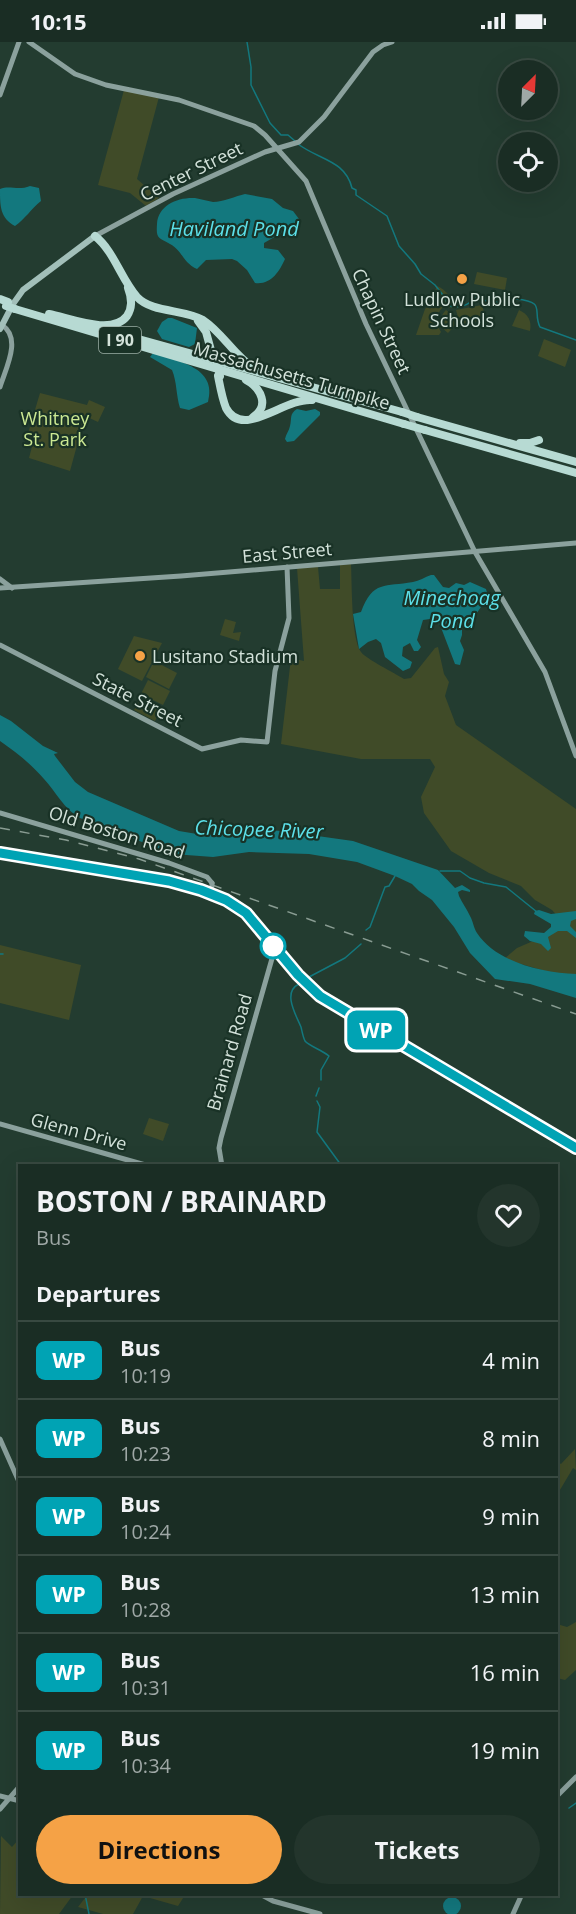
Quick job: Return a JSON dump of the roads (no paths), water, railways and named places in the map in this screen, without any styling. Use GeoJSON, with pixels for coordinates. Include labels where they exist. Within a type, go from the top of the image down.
{"type":"FeatureCollection","features":[{"type":"Feature","properties":{"kind":"highway"},"geometry":{"type":"LineString","coordinates":[[95,236],[135,298],[143,304],[187,315],[200,322],[208,336],[221,374],[227,405],[231,413],[243,418],[250,418],[257,414],[262,402],[258,389],[249,381],[221,374]]}},
{"type":"Feature","properties":{"kind":"highway"},"geometry":{"type":"LineString","coordinates":[[95,236],[138,298],[149,305],[197,317],[211,327],[252,366],[296,382]]}},
{"type":"Feature","properties":{"kind":"highway"},"geometry":{"type":"LineString","coordinates":[[49,314],[101,325],[116,324],[126,317],[130,308],[132,300],[127,287]]}},
{"type":"Feature","properties":{"kind":"highway","name":"Massachusetts Turnpike"},"geometry":{"type":"LineString","coordinates":[[8,304],[296,382],[576,462]]}},
{"type":"Feature","properties":{"kind":"highway","name":"Massachusetts Turnpike"},"geometry":{"type":"LineString","coordinates":[[8,304],[221,374],[365,412],[576,473]]}},
{"type":"Feature","properties":{"kind":"highway"},"geometry":{"type":"LineString","coordinates":[[187,314],[206,326],[214,354]]}},
{"type":"Feature","properties":{"kind":"highway"},"geometry":{"type":"LineString","coordinates":[[221,374],[226,407],[240,420],[255,419],[303,400],[365,412]]}},
{"type":"Feature","properties":{"kind":"highway"},"geometry":{"type":"LineString","coordinates":[[481,435],[520,443],[539,440]]}},
{"type":"Feature","properties":{"kind":"highway"},"geometry":{"type":"LineString","coordinates":[[511,455],[547,470]]}},
{"type":"Feature","properties":{"kind":"main road"},"geometry":{"type":"LineString","coordinates":[[0,95],[19,42]]}},
{"type":"Feature","properties":{"kind":"main road","name":"Chapin Street"},"geometry":{"type":"LineString","coordinates":[[29,42],[75,74],[106,85],[179,100],[248,123],[259,130],[308,184],[366,324],[476,552],[545,672],[576,756]]}},
{"type":"Feature","properties":{"kind":"main road","name":"Center Street"},"geometry":{"type":"LineString","coordinates":[[1,327],[23,290],[95,236],[173,194],[298,142],[324,117],[381,44],[392,42]]}},
{"type":"Feature","properties":{"kind":"main road"},"geometry":{"type":"LineString","coordinates":[[287,146],[287,159]]}},
{"type":"Feature","properties":{"kind":"main road"},"geometry":{"type":"LineString","coordinates":[[0,387],[13,341],[10,331],[1,327]]}},
{"type":"Feature","properties":{"kind":"main road","name":"East Street"},"geometry":{"type":"LineString","coordinates":[[0,588],[576,543]]}},
{"type":"Feature","properties":{"kind":"main road","name":"State Street"},"geometry":{"type":"LineString","coordinates":[[0,645],[202,749],[241,740],[267,742],[275,671],[289,618],[287,567]]}},
{"type":"Feature","properties":{"kind":"main road"},"geometry":{"type":"LineString","coordinates":[[0,579],[12,588]]}},
{"type":"Feature","properties":{"kind":"main road","name":"Old Boston Road"},"geometry":{"type":"LineString","coordinates":[[0,813],[207,876],[212,888]]}},
{"type":"Feature","properties":{"kind":"main road"},"geometry":{"type":"LineString","coordinates":[[0,853],[212,888],[241,909],[304,981],[328,1001],[576,1148]]}},
{"type":"Feature","properties":{"kind":"main road","name":"Brainard Road"},"geometry":{"type":"LineString","coordinates":[[222,1164],[220,1143],[275,948]]}},
{"type":"Feature","properties":{"kind":"main road","name":"Glenn Drive"},"geometry":{"type":"LineString","coordinates":[[0,1124],[142,1164]]}},
{"type":"Feature","properties":{"kind":"main road"},"geometry":{"type":"LineString","coordinates":[[0,1439],[18,1480]]}},
{"type":"Feature","properties":{"kind":"main road"},"geometry":{"type":"LineString","coordinates":[[558,1795],[576,1777]]}},
{"type":"Feature","properties":{"kind":"main road"},"geometry":{"type":"LineString","coordinates":[[0,1809],[18,1788]]}},
{"type":"Feature","properties":{"kind":"main road"},"geometry":{"type":"LineString","coordinates":[[0,1796],[18,1800]]}},
{"type":"Feature","properties":{"kind":"main road"},"geometry":{"type":"LineString","coordinates":[[263,1896],[320,1914]]}},
{"type":"Feature","properties":{"kind":"main road"},"geometry":{"type":"LineString","coordinates":[[513,1914],[519,1896]]}},
{"type":"Feature","properties":{"kind":"water"},"geometry":{"type":"Polygon","coordinates":[[[30,186],[39,188],[41,201],[15,226],[6,219],[2,211],[0,189],[30,186]]]}},
{"type":"Feature","properties":{"kind":"water","name":"Haviland Pond"},"geometry":{"type":"Polygon","coordinates":[[[245,194],[272,199],[283,208],[293,211],[299,219],[297,224],[264,243],[264,248],[278,250],[285,259],[277,273],[266,282],[255,283],[247,270],[232,259],[206,260],[197,269],[188,263],[178,250],[160,239],[158,235],[158,217],[165,207],[176,201],[195,198],[217,202],[245,194]]]}},
{"type":"Feature","properties":{"kind":"water"},"geometry":{"type":"Polygon","coordinates":[[[168,318],[197,328],[195,344],[189,347],[162,339],[157,331],[162,322],[168,318]]]}},
{"type":"Feature","properties":{"kind":"water"},"geometry":{"type":"Polygon","coordinates":[[[153,353],[184,363],[201,373],[207,381],[208,402],[189,410],[180,408],[172,370],[150,357],[153,353]]]}},
{"type":"Feature","properties":{"kind":"water"},"geometry":{"type":"Polygon","coordinates":[[[297,409],[306,411],[315,409],[320,412],[320,415],[294,441],[287,442],[285,439],[290,428],[292,414],[297,409]]]}},
{"type":"Feature","properties":{"kind":"water","name":"Minechoag Pond"},"geometry":{"type":"Polygon","coordinates":[[[434,575],[443,587],[449,588],[456,583],[464,585],[470,582],[486,589],[488,597],[462,629],[460,641],[464,650],[460,665],[455,664],[440,625],[430,619],[423,620],[417,640],[421,647],[418,651],[414,651],[410,643],[403,647],[402,656],[412,662],[410,668],[403,671],[385,657],[381,643],[376,639],[359,649],[353,614],[361,612],[370,595],[387,585],[415,581],[434,575]]]}},
{"type":"Feature","properties":{"kind":"water"},"geometry":{"type":"Polygon","coordinates":[[[0,715],[43,746],[58,753],[54,754],[75,782],[88,792],[179,831],[203,835],[265,830],[353,841],[438,870],[455,888],[462,885],[470,890],[470,892],[462,890],[458,892],[459,896],[476,931],[485,943],[496,952],[521,964],[549,971],[576,974],[576,998],[530,984],[495,979],[470,953],[454,927],[432,900],[412,884],[357,862],[309,854],[249,852],[213,857],[173,854],[80,818],[65,805],[34,768],[0,741],[0,715]]]}},
{"type":"Feature","properties":{"kind":"water"},"geometry":{"type":"Polygon","coordinates":[[[539,910],[551,914],[576,911],[576,919],[571,921],[570,926],[576,932],[576,938],[567,931],[558,931],[548,937],[551,948],[548,951],[541,944],[530,941],[524,936],[525,931],[544,933],[551,927],[551,924],[534,914],[539,910]]]}},
{"type":"Feature","properties":{"kind":"water"},"geometry":{"type":"Polygon","coordinates":[[[452,1897],[458,1900],[461,1906],[458,1912],[452,1915],[446,1912],[443,1906],[446,1900],[452,1897]]]}},
{"type":"Feature","properties":{"kind":"waterway"},"geometry":{"type":"LineString","coordinates":[[247,42],[251,85],[270,123],[281,135],[288,135],[295,141]]}},
{"type":"Feature","properties":{"kind":"waterway"},"geometry":{"type":"LineString","coordinates":[[298,144],[337,166],[349,179],[352,188],[356,190],[356,195],[387,216],[399,246],[421,274],[435,285],[446,299],[447,305],[463,306],[476,297],[484,301],[491,299],[505,307],[516,299],[526,300],[532,302],[537,308],[540,327],[576,340]]}},
{"type":"Feature","properties":{"kind":"waterway"},"geometry":{"type":"LineString","coordinates":[[440,871],[460,871],[484,883],[506,887],[537,912]]}},
{"type":"Feature","properties":{"kind":"waterway"},"geometry":{"type":"LineString","coordinates":[[366,930],[370,927],[385,887],[389,886],[395,876]]}},
{"type":"Feature","properties":{"kind":"waterway"},"geometry":{"type":"LineString","coordinates":[[309,977],[345,958],[361,944]]}},
{"type":"Feature","properties":{"kind":"waterway"},"geometry":{"type":"LineString","coordinates":[[299,984],[291,992],[291,998],[304,1039],[309,1045],[329,1056],[321,1070],[321,1080]]}},
{"type":"Feature","properties":{"kind":"waterway"},"geometry":{"type":"LineString","coordinates":[[316,1096],[319,1088]]}},
{"type":"Feature","properties":{"kind":"waterway"},"geometry":{"type":"LineString","coordinates":[[317,1101],[320,1107],[317,1132],[340,1164]]}},
{"type":"Feature","properties":{"kind":"waterway"},"geometry":{"type":"LineString","coordinates":[[569,1808],[576,1803]]}},
{"type":"Feature","properties":{"kind":"waterway"},"geometry":{"type":"LineString","coordinates":[[85,1896],[89,1914]]}},
{"type":"Feature","properties":{"kind":"railway"},"geometry":{"type":"LineString","coordinates":[[0,828],[66,840],[139,859],[576,1014]]}},
{"type":"Feature","properties":{"kind":"place","name":"Ludlow Public Schools"},"geometry":{"type":"Point","coordinates":[462,279]}},
{"type":"Feature","properties":{"kind":"place","name":"Lusitano Stadium"},"geometry":{"type":"Point","coordinates":[140,656]}},
{"type":"Feature","properties":{"kind":"park label","name":"Whitney St. Park"},"geometry":{"type":"Point","coordinates":[55,428]}},
{"type":"Feature","properties":{"kind":"water label","name":"Chicopee River"},"geometry":{"type":"Point","coordinates":[259,829]}}]}
